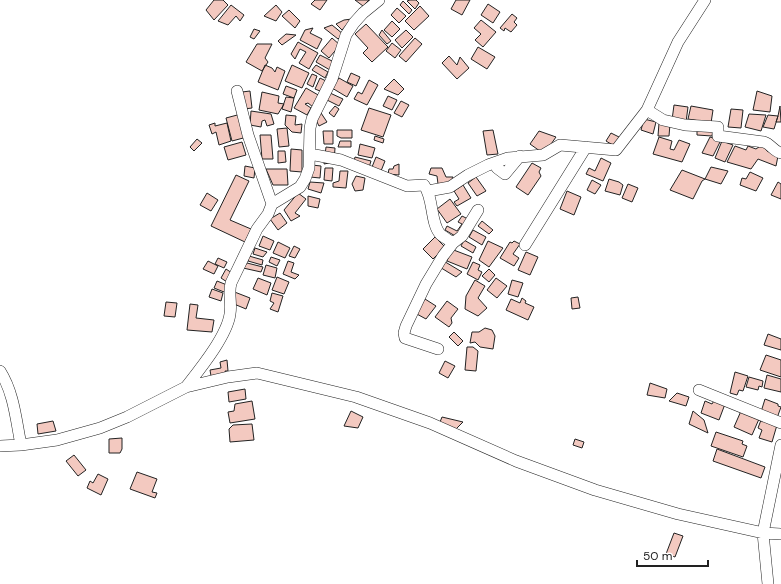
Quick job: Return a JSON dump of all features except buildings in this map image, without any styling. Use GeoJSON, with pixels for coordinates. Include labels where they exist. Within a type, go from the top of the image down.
{"type":"FeatureCollection","features":[{"type":"Feature","properties":{"kind":"street"},"geometry":{"type":"LineString","coordinates":[[186,387],[204,365],[229,321],[231,312],[229,289],[257,229],[268,214],[272,204],[300,187],[305,179],[309,168],[310,128],[312,119],[332,79],[346,35],[354,23],[379,0]]}},
{"type":"Feature","properties":{"kind":"street"},"geometry":{"type":"LineString","coordinates":[[428,191],[450,187],[468,175],[488,165],[508,158],[543,155],[560,145],[616,150],[647,110],[678,42],[704,0]]}},
{"type":"Feature","properties":{"kind":"street"},"geometry":{"type":"LineString","coordinates":[[237,91],[248,135],[272,204]]}},
{"type":"Feature","properties":{"kind":"street"},"geometry":{"type":"LineString","coordinates":[[647,110],[663,120],[685,125],[718,127],[718,136],[768,143],[775,151],[781,153]]}},
{"type":"Feature","properties":{"kind":"street"},"geometry":{"type":"LineString","coordinates":[[525,245],[586,147]]}},
{"type":"Feature","properties":{"kind":"street"},"geometry":{"type":"LineString","coordinates":[[310,154],[348,162],[407,186],[424,185],[428,191],[436,227],[441,235],[453,243]]}},
{"type":"Feature","properties":{"kind":"street"},"geometry":{"type":"LineString","coordinates":[[497,168],[505,174],[520,156]]}},
{"type":"Feature","properties":{"kind":"street"},"geometry":{"type":"LineString","coordinates":[[438,349],[405,338],[404,333],[406,326],[426,284],[443,256],[453,243],[462,236],[478,210]]}},
{"type":"Feature","properties":{"kind":"street"},"geometry":{"type":"LineString","coordinates":[[0,371],[9,388],[13,402],[21,445]]}},
{"type":"Feature","properties":{"kind":"street"},"geometry":{"type":"LineString","coordinates":[[0,446],[21,445],[57,440],[100,428],[127,418],[186,387],[228,377],[257,373],[356,397],[430,423],[516,461],[595,490],[678,514],[763,533],[781,534]]}},
{"type":"Feature","properties":{"kind":"street"},"geometry":{"type":"LineString","coordinates":[[699,390],[781,423]]}},
{"type":"Feature","properties":{"kind":"street"},"geometry":{"type":"LineString","coordinates":[[768,584],[763,533],[781,445]]}}]}
